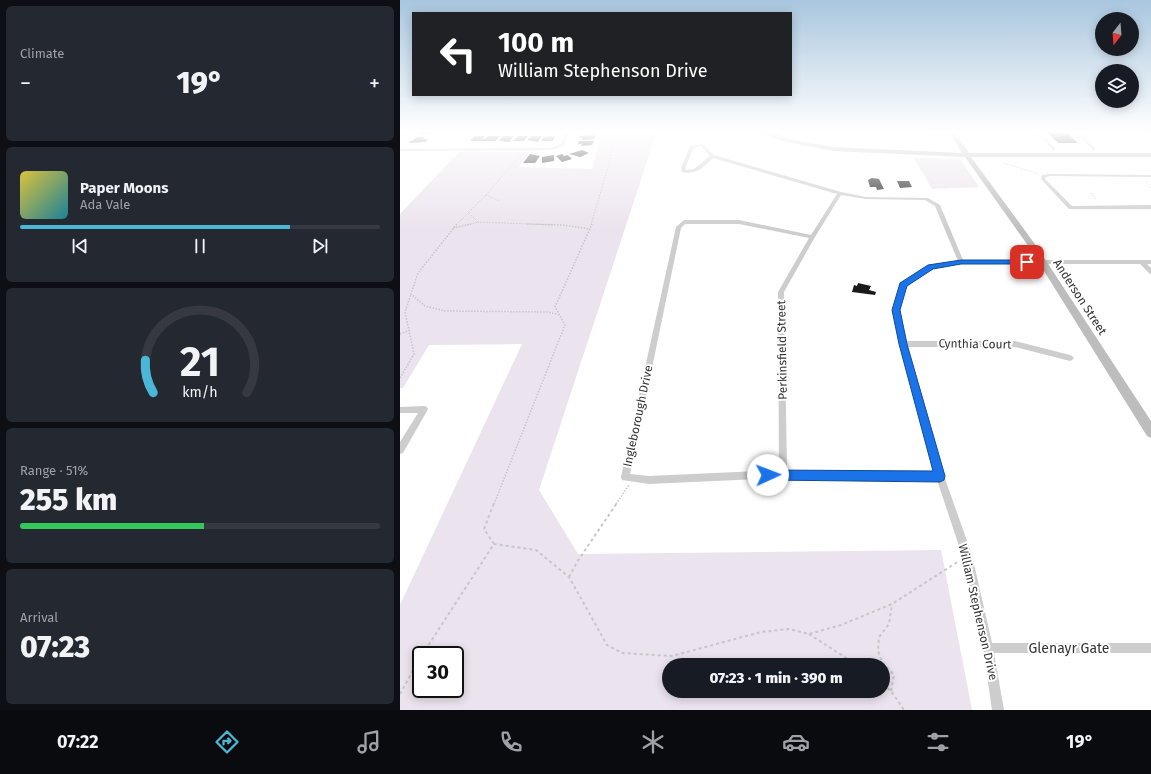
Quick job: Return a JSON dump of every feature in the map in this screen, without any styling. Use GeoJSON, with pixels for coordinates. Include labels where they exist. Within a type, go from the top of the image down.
{"type":"FeatureCollection","features":[{"type":"Feature","properties":{"kind":"main road","name":"Anderson Street"},"geometry":{"type":"LineString","coordinates":[[974,164],[976,170],[985,179],[1042,262],[1151,432]]}},
{"type":"Feature","properties":{"kind":"street"},"geometry":{"type":"LineString","coordinates":[[685,164],[683,168],[684,171],[690,173],[696,171],[703,164]]}},
{"type":"Feature","properties":{"kind":"street"},"geometry":{"type":"LineString","coordinates":[[740,164],[840,193],[866,198],[926,199],[937,204],[961,262]]}},
{"type":"Feature","properties":{"kind":"street"},"geometry":{"type":"LineString","coordinates":[[1151,176],[1044,176],[1043,179],[1071,208],[1151,207]]}},
{"type":"Feature","properties":{"kind":"street","name":"Perkinsfield Street"},"geometry":{"type":"LineString","coordinates":[[783,474],[781,292],[812,237],[840,193]]}},
{"type":"Feature","properties":{"kind":"street","name":"Ingleborough Drive"},"geometry":{"type":"LineString","coordinates":[[812,237],[739,222],[684,222],[678,228],[625,477],[649,480],[783,474],[940,476]]}},
{"type":"Feature","properties":{"kind":"street","name":"William Stephenson Drive"},"geometry":{"type":"LineString","coordinates":[[998,710],[988,648],[967,555],[940,476],[903,344],[896,310],[903,285],[931,266],[961,262],[1151,262]]}},
{"type":"Feature","properties":{"kind":"street"},"geometry":{"type":"LineString","coordinates":[[1142,262],[1151,272]]}},
{"type":"Feature","properties":{"kind":"street","name":"Cynthia Court"},"geometry":{"type":"LineString","coordinates":[[903,344],[1015,344],[1070,358]]}},
{"type":"Feature","properties":{"kind":"street"},"geometry":{"type":"LineString","coordinates":[[400,410],[424,409],[400,450]]}},
{"type":"Feature","properties":{"kind":"street","name":"Glenayr Gate"},"geometry":{"type":"LineString","coordinates":[[988,648],[1151,648]]}},
{"type":"Feature","properties":{"kind":"path"},"geometry":{"type":"LineString","coordinates":[[400,378],[412,360],[414,354],[405,312],[418,272],[453,228],[486,195],[512,164]]}},
{"type":"Feature","properties":{"kind":"path"},"geometry":{"type":"LineString","coordinates":[[610,164],[590,229],[555,307],[565,325],[562,336],[484,529],[494,544],[536,550],[569,577],[607,645],[622,653],[672,656],[761,632],[789,629],[809,634],[847,658]]}},
{"type":"Feature","properties":{"kind":"path"},"geometry":{"type":"LineString","coordinates":[[1008,164],[1044,176]]}},
{"type":"Feature","properties":{"kind":"path"},"geometry":{"type":"LineString","coordinates":[[486,195],[500,201]]}},
{"type":"Feature","properties":{"kind":"path"},"geometry":{"type":"LineString","coordinates":[[469,213],[478,222]]}},
{"type":"Feature","properties":{"kind":"path"},"geometry":{"type":"LineString","coordinates":[[453,228],[478,222],[563,225],[590,229]]}},
{"type":"Feature","properties":{"kind":"path"},"geometry":{"type":"LineString","coordinates":[[411,294],[425,306],[445,311],[549,312],[559,315]]}},
{"type":"Feature","properties":{"kind":"path"},"geometry":{"type":"LineString","coordinates":[[400,334],[410,330]]}},
{"type":"Feature","properties":{"kind":"path"},"geometry":{"type":"LineString","coordinates":[[569,577],[577,562],[634,478]]}},
{"type":"Feature","properties":{"kind":"path"},"geometry":{"type":"LineString","coordinates":[[427,646],[483,564],[494,544]]}},
{"type":"Feature","properties":{"kind":"path"},"geometry":{"type":"LineString","coordinates":[[809,634],[841,625],[892,604],[967,555]]}},
{"type":"Feature","properties":{"kind":"path"},"geometry":{"type":"LineString","coordinates":[[892,604],[889,624],[879,637],[878,651],[882,662],[894,675],[891,691],[904,710]]}},
{"type":"Feature","properties":{"kind":"path"},"geometry":{"type":"LineString","coordinates":[[400,694],[412,672]]}},
{"type":"Feature","properties":{"kind":"shaded area"},"geometry":{"type":"Polygon","coordinates":[[[447,164],[521,164],[519,167],[592,169],[593,164],[646,164],[539,490],[578,554],[941,550],[972,710],[400,710],[400,605],[522,344],[429,345],[403,388],[400,388],[400,214],[447,164]]]}},
{"type":"Feature","properties":{"kind":"shaded area"},"geometry":{"type":"Polygon","coordinates":[[[918,164],[963,164],[979,187],[932,189],[918,164]]]}},
{"type":"Feature","properties":{"kind":"building"},"geometry":{"type":"Polygon","coordinates":[[[872,178],[879,179],[884,189],[877,190],[876,187],[870,187],[868,180],[872,178]]]}},
{"type":"Feature","properties":{"kind":"building"},"geometry":{"type":"Polygon","coordinates":[[[897,181],[909,181],[912,187],[900,188],[897,181]]]}},
{"type":"Feature","properties":{"kind":"building"},"geometry":{"type":"Polygon","coordinates":[[[858,283],[871,286],[869,290],[876,292],[875,295],[852,292],[854,285],[857,286],[858,283]]]}},
{"type":"Feature","properties":{"kind":"route"},"geometry":{"type":"LineString","coordinates":[[768,475],[940,476],[903,344],[896,310],[903,285],[931,266],[961,262],[1027,262]]}}]}
